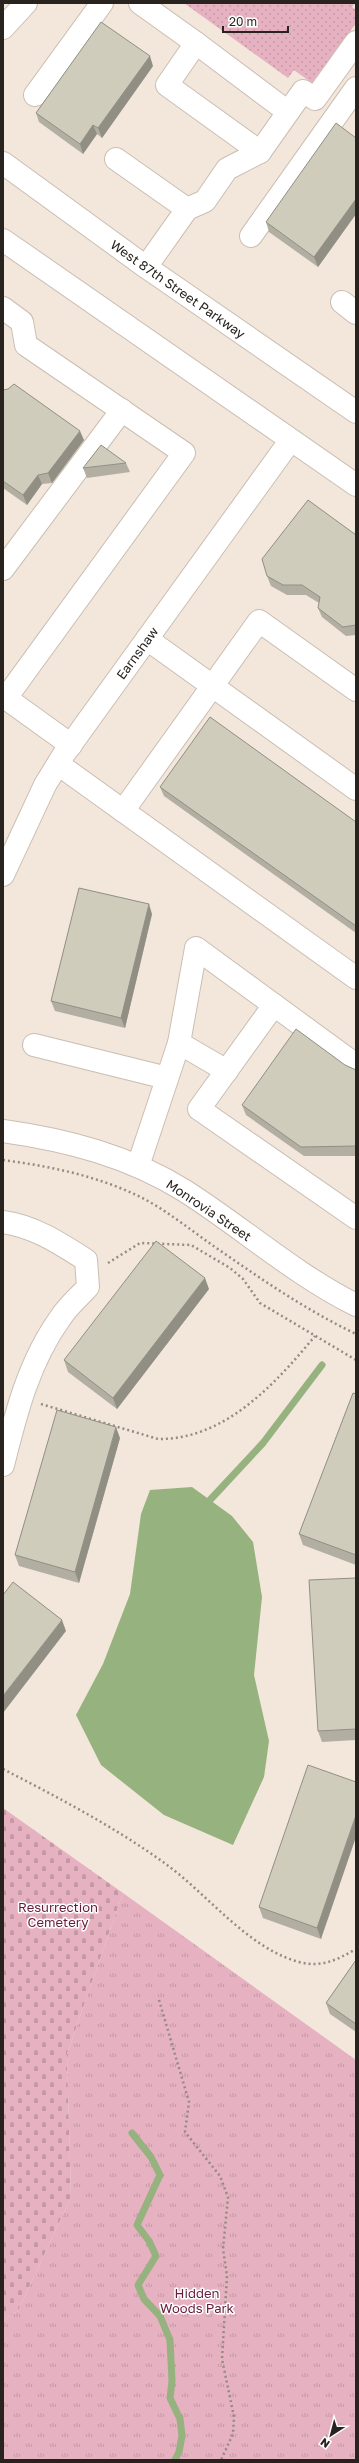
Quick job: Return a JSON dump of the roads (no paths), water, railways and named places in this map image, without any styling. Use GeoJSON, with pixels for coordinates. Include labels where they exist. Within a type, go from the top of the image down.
{"type":"FeatureCollection","features":[{"type":"Feature","properties":{"kind":"street"},"geometry":{"type":"LineString","coordinates":[[3,20],[14,3]]}},
{"type":"Feature","properties":{"kind":"street"},"geometry":{"type":"LineString","coordinates":[[3,28],[26,3]]}},
{"type":"Feature","properties":{"kind":"street"},"geometry":{"type":"LineString","coordinates":[[35,95],[102,3]]}},
{"type":"Feature","properties":{"kind":"street"},"geometry":{"type":"LineString","coordinates":[[140,3],[288,112]]}},
{"type":"Feature","properties":{"kind":"street"},"geometry":{"type":"LineString","coordinates":[[146,267],[186,209],[205,201],[227,169],[260,152],[303,91],[315,99],[356,42]]}},
{"type":"Feature","properties":{"kind":"street"},"geometry":{"type":"LineString","coordinates":[[196,43],[168,85],[260,152]]}},
{"type":"Feature","properties":{"kind":"street"},"geometry":{"type":"LineString","coordinates":[[251,236],[356,88]]}},
{"type":"Feature","properties":{"kind":"street"},"geometry":{"type":"LineString","coordinates":[[116,159],[186,209]]}},
{"type":"Feature","properties":{"kind":"street","name":"West 87th Street Parkway"},"geometry":{"type":"LineString","coordinates":[[3,163],[146,267],[356,411]]}},
{"type":"Feature","properties":{"kind":"street"},"geometry":{"type":"LineString","coordinates":[[3,240],[290,441],[356,485]]}},
{"type":"Feature","properties":{"kind":"street"},"geometry":{"type":"LineString","coordinates":[[3,308],[22,322],[26,345],[184,453],[4,697],[71,745]]}},
{"type":"Feature","properties":{"kind":"street"},"geometry":{"type":"LineString","coordinates":[[3,569],[122,410]]}},
{"type":"Feature","properties":{"kind":"street","name":"Earnshaw"},"geometry":{"type":"LineString","coordinates":[[3,875],[45,785],[58,764],[290,441]]}},
{"type":"Feature","properties":{"kind":"street"},"geometry":{"type":"LineString","coordinates":[[123,811],[259,622],[356,690]]}},
{"type":"Feature","properties":{"kind":"street"},"geometry":{"type":"LineString","coordinates":[[147,639],[356,789]]}},
{"type":"Feature","properties":{"kind":"street"},"geometry":{"type":"LineString","coordinates":[[58,764],[356,978]]}},
{"type":"Feature","properties":{"kind":"street"},"geometry":{"type":"LineString","coordinates":[[138,1166],[179,1043],[196,948],[356,1064]]}},
{"type":"Feature","properties":{"kind":"street"},"geometry":{"type":"LineString","coordinates":[[274,1005],[199,1109],[356,1218]]}},
{"type":"Feature","properties":{"kind":"street"},"geometry":{"type":"LineString","coordinates":[[179,1043],[227,1071]]}},
{"type":"Feature","properties":{"kind":"street"},"geometry":{"type":"LineString","coordinates":[[34,1045],[167,1078]]}},
{"type":"Feature","properties":{"kind":"street","name":"Monrovia Street"},"geometry":{"type":"LineString","coordinates":[[3,1131],[72,1143],[138,1166],[185,1191],[294,1268],[333,1294],[356,1305]]}},
{"type":"Feature","properties":{"kind":"street"},"geometry":{"type":"LineString","coordinates":[[3,1222],[15,1223],[53,1239],[86,1260],[88,1287],[61,1317],[42,1349],[20,1398],[3,1465]]}},
{"type":"Feature","properties":{"kind":"waterway"},"geometry":{"type":"LineString","coordinates":[[210,1500],[263,1443],[322,1365]]}},
{"type":"Feature","properties":{"kind":"waterway"},"geometry":{"type":"LineString","coordinates":[[132,2133],[151,2157],[160,2175],[137,2225],[149,2241],[156,2256],[138,2285],[144,2299],[160,2316],[170,2340],[172,2381],[170,2398],[180,2419],[182,2436],[179,2452],[175,2460]]}},
{"type":"Feature","properties":{"kind":"park label","name":"Resurrection Cemetery"},"geometry":{"type":"Point","coordinates":[58,1914]}},
{"type":"Feature","properties":{"kind":"park label","name":"Hidden Woods Park"},"geometry":{"type":"Point","coordinates":[197,2300]}}]}
